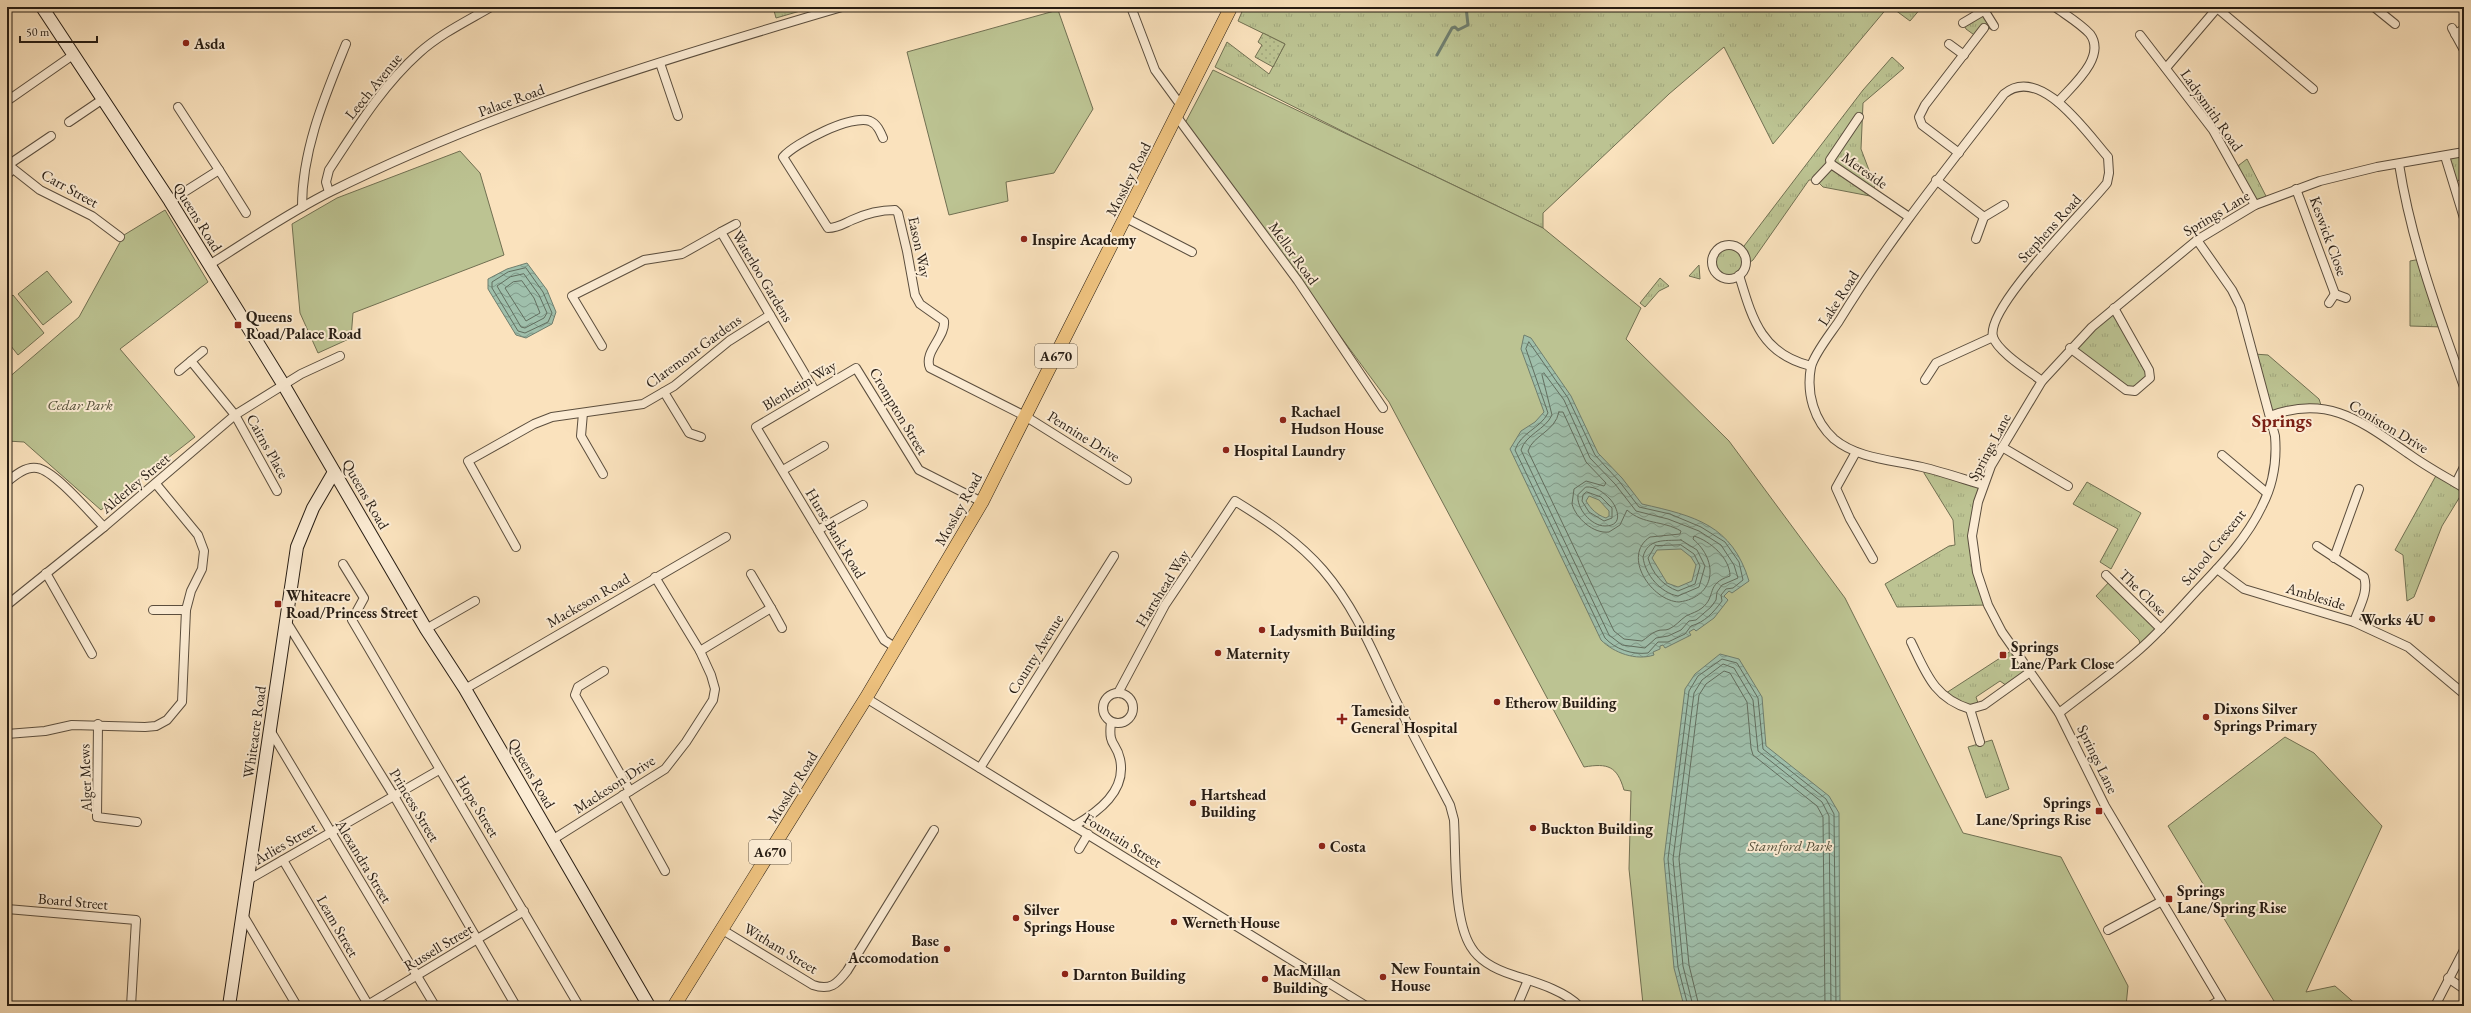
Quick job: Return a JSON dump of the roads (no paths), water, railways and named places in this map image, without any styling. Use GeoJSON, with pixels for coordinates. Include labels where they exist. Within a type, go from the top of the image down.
{"type":"FeatureCollection","features":[{"type":"Feature","properties":{"kind":"main road","name":"Queens Road"},"geometry":{"type":"LineString","coordinates":[[42,7],[170,201],[282,384],[426,629],[465,689],[649,1006]]}},
{"type":"Feature","properties":{"kind":"main road","name":"Mossley Road"},"geometry":{"type":"LineString","coordinates":[[674,1006],[866,698],[982,502],[1180,112],[1231,7]]}},
{"type":"Feature","properties":{"kind":"main road","name":"Whiteacre Road"},"geometry":{"type":"LineString","coordinates":[[229,1006],[297,547],[313,508],[334,472]]}},
{"type":"Feature","properties":{"kind":"street","name":"Leech Avenue"},"geometry":{"type":"LineString","coordinates":[[329,192],[326,182],[329,170],[372,105],[395,77],[419,52],[455,27],[491,7]]}},
{"type":"Feature","properties":{"kind":"street","name":"Palace Road"},"geometry":{"type":"LineString","coordinates":[[209,265],[302,207],[329,192],[417,151],[660,63],[842,7]]}},
{"type":"Feature","properties":{"kind":"street","name":"Mellor Road"},"geometry":{"type":"LineString","coordinates":[[1131,7],[1155,70],[1180,112],[1298,281],[1383,408]]}},
{"type":"Feature","properties":{"kind":"street"},"geometry":{"type":"LineString","coordinates":[[2055,7],[2089,33],[2095,48],[2093,59],[2058,102]]}},
{"type":"Feature","properties":{"kind":"street"},"geometry":{"type":"LineString","coordinates":[[2374,7],[2395,24]]}},
{"type":"Feature","properties":{"kind":"street"},"geometry":{"type":"LineString","coordinates":[[1963,23],[1987,8],[1994,26]]}},
{"type":"Feature","properties":{"kind":"street"},"geometry":{"type":"LineString","coordinates":[[2166,68],[2218,8],[2313,89]]}},
{"type":"Feature","properties":{"kind":"street"},"geometry":{"type":"LineString","coordinates":[[1959,153],[1922,125],[1919,117],[1925,105],[1984,28]]}},
{"type":"Feature","properties":{"kind":"street"},"geometry":{"type":"LineString","coordinates":[[2464,29],[2453,31],[2464,50]]}},
{"type":"Feature","properties":{"kind":"street","name":"Ladysmith Road"},"geometry":{"type":"LineString","coordinates":[[2140,35],[2213,130],[2255,205]]}},
{"type":"Feature","properties":{"kind":"street"},"geometry":{"type":"LineString","coordinates":[[302,207],[302,189],[317,115],[346,44]]}},
{"type":"Feature","properties":{"kind":"street"},"geometry":{"type":"LineString","coordinates":[[1949,44],[1964,54]]}},
{"type":"Feature","properties":{"kind":"street"},"geometry":{"type":"LineString","coordinates":[[7,102],[73,55]]}},
{"type":"Feature","properties":{"kind":"street"},"geometry":{"type":"LineString","coordinates":[[660,63],[678,116]]}},
{"type":"Feature","properties":{"kind":"street","name":"Lake Road"},"geometry":{"type":"LineString","coordinates":[[1983,485],[1924,467],[1856,452],[1835,439],[1820,421],[1810,390],[1811,366],[1846,309],[1909,217],[1936,180],[2009,90],[2024,85],[2046,93]]}},
{"type":"Feature","properties":{"kind":"street","name":"Stephens Road"},"geometry":{"type":"LineString","coordinates":[[1993,337],[1992,329],[1996,318],[2029,270],[2107,183],[2109,173],[2108,157],[2058,102],[2046,93]]}},
{"type":"Feature","properties":{"kind":"street"},"geometry":{"type":"LineString","coordinates":[[69,122],[103,99]]}},
{"type":"Feature","properties":{"kind":"street"},"geometry":{"type":"LineString","coordinates":[[178,107],[246,213]]}},
{"type":"Feature","properties":{"kind":"street","name":"Mereside"},"geometry":{"type":"LineString","coordinates":[[1859,118],[1830,160],[1830,164],[1909,217]]}},
{"type":"Feature","properties":{"kind":"street","name":"Eason Way"},"geometry":{"type":"LineString","coordinates":[[883,138],[877,125],[869,120],[845,123],[803,142],[783,157],[828,228],[838,228],[870,214],[895,210],[898,213],[908,251],[915,295],[920,304],[944,320],[944,328],[929,359],[930,368],[1025,416]]}},
{"type":"Feature","properties":{"kind":"street"},"geometry":{"type":"LineString","coordinates":[[9,168],[51,136]]}},
{"type":"Feature","properties":{"kind":"street","name":"Springs Lane"},"geometry":{"type":"LineString","coordinates":[[2222,1003],[2105,806],[2059,713],[2002,632],[1981,591],[1972,536],[1978,502],[1983,485],[2002,447],[2042,381],[2070,348],[2114,308],[2197,240],[2255,205],[2296,189],[2344,174],[2464,152]]}},
{"type":"Feature","properties":{"kind":"street"},"geometry":{"type":"LineString","coordinates":[[2445,156],[2464,218]]}},
{"type":"Feature","properties":{"kind":"street"},"geometry":{"type":"LineString","coordinates":[[1816,180],[1830,164]]}},
{"type":"Feature","properties":{"kind":"street"},"geometry":{"type":"LineString","coordinates":[[2399,164],[2405,203],[2418,250],[2464,388]]}},
{"type":"Feature","properties":{"kind":"street","name":"Carr Street"},"geometry":{"type":"LineString","coordinates":[[9,168],[40,190],[92,216],[120,237]]}},
{"type":"Feature","properties":{"kind":"street"},"geometry":{"type":"LineString","coordinates":[[170,201],[219,170]]}},
{"type":"Feature","properties":{"kind":"street"},"geometry":{"type":"LineString","coordinates":[[1936,180],[1984,217]]}},
{"type":"Feature","properties":{"kind":"street","name":"Keswick Close"},"geometry":{"type":"LineString","coordinates":[[2296,189],[2335,294]]}},
{"type":"Feature","properties":{"kind":"street"},"geometry":{"type":"LineString","coordinates":[[1976,239],[1984,217],[2004,205]]}},
{"type":"Feature","properties":{"kind":"street"},"geometry":{"type":"LineString","coordinates":[[1126,218],[1192,252]]}},
{"type":"Feature","properties":{"kind":"street"},"geometry":{"type":"LineString","coordinates":[[721,232],[736,224]]}},
{"type":"Feature","properties":{"kind":"street","name":"Waterloo Gardens"},"geometry":{"type":"LineString","coordinates":[[602,346],[572,296],[644,260],[682,254],[721,232],[815,391]]}},
{"type":"Feature","properties":{"kind":"street","name":"School Crescent"},"geometry":{"type":"LineString","coordinates":[[2059,713],[2119,667],[2161,629],[2217,569],[2254,520],[2268,493],[2276,452],[2270,416],[2240,306],[2232,290],[2197,240]]}},
{"type":"Feature","properties":{"kind":"street"},"geometry":{"type":"LineString","coordinates":[[1732,245],[1741,250],[1746,265],[1739,275],[1723,278],[1715,271],[1712,261],[1717,249],[1732,245]]}},
{"type":"Feature","properties":{"kind":"street"},"geometry":{"type":"LineString","coordinates":[[1739,275],[1749,312],[1761,334],[1786,356],[1811,366]]}},
{"type":"Feature","properties":{"kind":"street"},"geometry":{"type":"LineString","coordinates":[[2329,303],[2335,294],[2346,298]]}},
{"type":"Feature","properties":{"kind":"street"},"geometry":{"type":"LineString","coordinates":[[2070,348],[2126,390],[2135,391],[2150,378],[2149,370],[2114,308]]}},
{"type":"Feature","properties":{"kind":"street","name":"Claremont Gardens"},"geometry":{"type":"LineString","coordinates":[[516,547],[468,461],[534,424],[552,418],[643,404],[664,392],[729,341],[770,315]]}},
{"type":"Feature","properties":{"kind":"street"},"geometry":{"type":"LineString","coordinates":[[1925,380],[1936,363],[1993,337],[2002,350],[2042,381]]}},
{"type":"Feature","properties":{"kind":"street"},"geometry":{"type":"LineString","coordinates":[[179,371],[203,351]]}},
{"type":"Feature","properties":{"kind":"street","name":"Alderley Street"},"geometry":{"type":"LineString","coordinates":[[7,605],[156,484],[235,415],[282,384],[340,356]]}},
{"type":"Feature","properties":{"kind":"street","name":"Cairns Place"},"geometry":{"type":"LineString","coordinates":[[191,361],[235,415],[277,491]]}},
{"type":"Feature","properties":{"kind":"street","name":"Blenheim Way"},"geometry":{"type":"LineString","coordinates":[[756,427],[856,368]]}},
{"type":"Feature","properties":{"kind":"street","name":"Crompton Street"},"geometry":{"type":"LineString","coordinates":[[856,368],[919,470],[982,502]]}},
{"type":"Feature","properties":{"kind":"street"},"geometry":{"type":"LineString","coordinates":[[664,392],[689,432],[701,436]]}},
{"type":"Feature","properties":{"kind":"street","name":"Coniston Drive"},"geometry":{"type":"LineString","coordinates":[[2270,416],[2287,410],[2316,407],[2348,414],[2464,488]]}},
{"type":"Feature","properties":{"kind":"street"},"geometry":{"type":"LineString","coordinates":[[583,413],[581,436],[603,474]]}},
{"type":"Feature","properties":{"kind":"street","name":"Pennine Drive"},"geometry":{"type":"LineString","coordinates":[[1025,416],[1127,480]]}},
{"type":"Feature","properties":{"kind":"street","name":"Hurst Bank Road"},"geometry":{"type":"LineString","coordinates":[[756,427],[884,640],[896,648]]}},
{"type":"Feature","properties":{"kind":"street"},"geometry":{"type":"LineString","coordinates":[[783,470],[824,446]]}},
{"type":"Feature","properties":{"kind":"street"},"geometry":{"type":"LineString","coordinates":[[2002,447],[2068,486]]}},
{"type":"Feature","properties":{"kind":"street"},"geometry":{"type":"LineString","coordinates":[[1856,452],[1836,488],[1850,519],[1873,559]]}},
{"type":"Feature","properties":{"kind":"street"},"geometry":{"type":"LineString","coordinates":[[2222,455],[2268,493]]}},
{"type":"Feature","properties":{"kind":"street"},"geometry":{"type":"LineString","coordinates":[[2456,483],[2464,467]]}},
{"type":"Feature","properties":{"kind":"street"},"geometry":{"type":"LineString","coordinates":[[7,482],[19,472],[37,468],[55,476],[104,527]]}},
{"type":"Feature","properties":{"kind":"street"},"geometry":{"type":"LineString","coordinates":[[7,734],[45,731],[72,725],[98,724],[156,726],[167,720],[178,709],[182,702],[183,691],[186,610],[191,591],[202,569],[204,551],[198,535],[156,484]]}},
{"type":"Feature","properties":{"kind":"street"},"geometry":{"type":"LineString","coordinates":[[2334,558],[2359,489]]}},
{"type":"Feature","properties":{"kind":"street","name":"Hartshead Way"},"geometry":{"type":"LineString","coordinates":[[1118,693],[1165,605],[1235,501],[1297,545],[1323,570],[1353,612],[1450,805],[1454,820],[1460,917],[1471,947],[1494,969],[1528,980]]}},
{"type":"Feature","properties":{"kind":"street"},"geometry":{"type":"LineString","coordinates":[[818,530],[863,505]]}},
{"type":"Feature","properties":{"kind":"street","name":"Mackeson Road"},"geometry":{"type":"LineString","coordinates":[[465,689],[726,537]]}},
{"type":"Feature","properties":{"kind":"street"},"geometry":{"type":"LineString","coordinates":[[2317,546],[2364,577],[2367,584],[2354,622]]}},
{"type":"Feature","properties":{"kind":"street","name":"County Avenue"},"geometry":{"type":"LineString","coordinates":[[980,768],[1114,556]]}},
{"type":"Feature","properties":{"kind":"street","name":"Hope Street"},"geometry":{"type":"LineString","coordinates":[[343,564],[364,598],[352,620],[579,1006]]}},
{"type":"Feature","properties":{"kind":"street","name":"Ambleside"},"geometry":{"type":"LineString","coordinates":[[2217,569],[2244,589],[2354,622],[2408,647],[2464,694]]}},
{"type":"Feature","properties":{"kind":"street"},"geometry":{"type":"LineString","coordinates":[[46,573],[92,654]]}},
{"type":"Feature","properties":{"kind":"street"},"geometry":{"type":"LineString","coordinates":[[751,574],[782,628]]}},
{"type":"Feature","properties":{"kind":"street","name":"The Close"},"geometry":{"type":"LineString","coordinates":[[2106,575],[2161,629]]}},
{"type":"Feature","properties":{"kind":"street","name":"Mackeson Drive"},"geometry":{"type":"LineString","coordinates":[[552,840],[665,769],[686,742],[712,700],[715,689],[700,651],[655,577]]}},
{"type":"Feature","properties":{"kind":"street"},"geometry":{"type":"LineString","coordinates":[[426,629],[475,601]]}},
{"type":"Feature","properties":{"kind":"street"},"geometry":{"type":"LineString","coordinates":[[700,651],[771,608]]}},
{"type":"Feature","properties":{"kind":"street"},"geometry":{"type":"LineString","coordinates":[[153,610],[186,610]]}},
{"type":"Feature","properties":{"kind":"street","name":"Princess Street"},"geometry":{"type":"LineString","coordinates":[[286,621],[394,796],[516,1006]]}},
{"type":"Feature","properties":{"kind":"street"},"geometry":{"type":"LineString","coordinates":[[1911,642],[1932,685],[1950,701],[1970,709],[1984,705],[2030,672]]}},
{"type":"Feature","properties":{"kind":"street"},"geometry":{"type":"LineString","coordinates":[[604,672],[578,687],[575,695],[627,793],[665,871]]}},
{"type":"Feature","properties":{"kind":"street"},"geometry":{"type":"LineString","coordinates":[[1118,693],[1129,699],[1132,713],[1126,721],[1111,722],[1104,715],[1103,705],[1108,696],[1118,693]]}},
{"type":"Feature","properties":{"kind":"street","name":"Fountain Street"},"geometry":{"type":"LineString","coordinates":[[866,698],[1366,1006]]}},
{"type":"Feature","properties":{"kind":"street"},"geometry":{"type":"LineString","coordinates":[[1970,709],[1980,742]]}},
{"type":"Feature","properties":{"kind":"street"},"geometry":{"type":"LineString","coordinates":[[1074,826],[1105,805],[1116,790],[1122,774],[1120,758],[1109,739],[1111,722]]}},
{"type":"Feature","properties":{"kind":"street","name":"Alger Mews"},"geometry":{"type":"LineString","coordinates":[[98,724],[97,817],[137,822]]}},
{"type":"Feature","properties":{"kind":"street","name":"Alexandra Street"},"geometry":{"type":"LineString","coordinates":[[270,730],[435,1006]]}},
{"type":"Feature","properties":{"kind":"street","name":"Arlies Street"},"geometry":{"type":"LineString","coordinates":[[248,880],[439,770]]}},
{"type":"Feature","properties":{"kind":"street","name":"Witham Street"},"geometry":{"type":"LineString","coordinates":[[721,929],[813,985],[822,988],[831,987],[838,982],[847,971],[934,830]]}},
{"type":"Feature","properties":{"kind":"street"},"geometry":{"type":"LineString","coordinates":[[1080,849],[1088,834]]}},
{"type":"Feature","properties":{"kind":"street","name":"Leam Street"},"geometry":{"type":"LineString","coordinates":[[283,860],[367,1006]]}},
{"type":"Feature","properties":{"kind":"street"},"geometry":{"type":"LineString","coordinates":[[2108,930],[2162,901]]}},
{"type":"Feature","properties":{"kind":"street","name":"Board Street"},"geometry":{"type":"LineString","coordinates":[[7,909],[136,920],[132,1006]]}},
{"type":"Feature","properties":{"kind":"street","name":"Russell Street"},"geometry":{"type":"LineString","coordinates":[[367,1006],[524,911]]}},
{"type":"Feature","properties":{"kind":"street"},"geometry":{"type":"LineString","coordinates":[[243,915],[297,1006]]}},
{"type":"Feature","properties":{"kind":"street"},"geometry":{"type":"LineString","coordinates":[[2435,1006],[2448,978],[2464,950]]}},
{"type":"Feature","properties":{"kind":"street"},"geometry":{"type":"LineString","coordinates":[[2448,978],[2464,989]]}},
{"type":"Feature","properties":{"kind":"street"},"geometry":{"type":"LineString","coordinates":[[1517,1006],[1528,980],[1573,1000],[1579,1006]]}},
{"type":"Feature","properties":{"kind":"street"},"geometry":{"type":"LineString","coordinates":[[2210,1006],[2222,1003]]}},
{"type":"Feature","properties":{"kind":"water"},"geometry":{"type":"Polygon","coordinates":[[[527,263],[547,290],[556,312],[552,324],[526,338],[516,335],[488,289],[488,279],[507,269],[527,263]]]}},
{"type":"Feature","properties":{"kind":"water"},"geometry":{"type":"Polygon","coordinates":[[[1524,335],[1531,338],[1571,396],[1598,453],[1622,478],[1642,504],[1679,513],[1709,526],[1722,535],[1733,547],[1742,562],[1749,581],[1732,593],[1729,591],[1724,596],[1728,600],[1714,618],[1696,631],[1694,629],[1689,632],[1691,635],[1665,648],[1663,645],[1660,646],[1660,649],[1653,652],[1654,655],[1640,657],[1626,655],[1612,649],[1601,640],[1510,449],[1521,431],[1535,422],[1544,412],[1521,349],[1524,335]],[[1589,496],[1586,501],[1592,509],[1603,517],[1606,518],[1609,516],[1609,511],[1599,500],[1589,496]],[[1681,549],[1657,550],[1652,558],[1667,583],[1678,587],[1692,581],[1696,565],[1691,557],[1681,549]]]}},
{"type":"Feature","properties":{"kind":"water"},"geometry":{"type":"Polygon","coordinates":[[[1720,654],[1739,659],[1762,697],[1766,746],[1829,796],[1839,813],[1840,1006],[1684,1006],[1674,968],[1664,859],[1685,689],[1695,674],[1720,654]]]}},
{"type":"Feature","properties":{"kind":"waterway"},"geometry":{"type":"LineString","coordinates":[[1437,55],[1452,28],[1455,27],[1458,30],[1468,25],[1466,7]]}},
{"type":"Feature","properties":{"kind":"place","name":"Asda"},"geometry":{"type":"Point","coordinates":[186,43]}},
{"type":"Feature","properties":{"kind":"place","name":"Inspire Academy"},"geometry":{"type":"Point","coordinates":[1024,239]}},
{"type":"Feature","properties":{"kind":"place","name":"Queens Road/Palace Road"},"geometry":{"type":"Point","coordinates":[238,325]}},
{"type":"Feature","properties":{"kind":"place","name":"Rachael Hudson House"},"geometry":{"type":"Point","coordinates":[1283,420]}},
{"type":"Feature","properties":{"kind":"place","name":"Hospital Laundry"},"geometry":{"type":"Point","coordinates":[1226,450]}},
{"type":"Feature","properties":{"kind":"place","name":"Whiteacre Road/Princess Street"},"geometry":{"type":"Point","coordinates":[278,604]}},
{"type":"Feature","properties":{"kind":"place","name":"Works 4U"},"geometry":{"type":"Point","coordinates":[2432,619]}},
{"type":"Feature","properties":{"kind":"place","name":"Ladysmith Building"},"geometry":{"type":"Point","coordinates":[1262,630]}},
{"type":"Feature","properties":{"kind":"place","name":"Maternity"},"geometry":{"type":"Point","coordinates":[1218,653]}},
{"type":"Feature","properties":{"kind":"place","name":"Springs Lane/Park Close"},"geometry":{"type":"Point","coordinates":[2003,655]}},
{"type":"Feature","properties":{"kind":"place","name":"Etherow Building"},"geometry":{"type":"Point","coordinates":[1497,702]}},
{"type":"Feature","properties":{"kind":"place","name":"Dixons Silver Springs Primary"},"geometry":{"type":"Point","coordinates":[2206,717]}},
{"type":"Feature","properties":{"kind":"place","name":"Tameside General Hospital"},"geometry":{"type":"Point","coordinates":[1342,719]}},
{"type":"Feature","properties":{"kind":"place","name":"Hartshead Building"},"geometry":{"type":"Point","coordinates":[1193,803]}},
{"type":"Feature","properties":{"kind":"place","name":"Springs Lane/Springs Rise"},"geometry":{"type":"Point","coordinates":[2099,811]}},
{"type":"Feature","properties":{"kind":"place","name":"Buckton Building"},"geometry":{"type":"Point","coordinates":[1533,828]}},
{"type":"Feature","properties":{"kind":"place","name":"Costa"},"geometry":{"type":"Point","coordinates":[1322,846]}},
{"type":"Feature","properties":{"kind":"place","name":"Springs Lane/Spring Rise"},"geometry":{"type":"Point","coordinates":[2169,899]}},
{"type":"Feature","properties":{"kind":"place","name":"Silver Springs House"},"geometry":{"type":"Point","coordinates":[1016,918]}},
{"type":"Feature","properties":{"kind":"place","name":"Werneth House"},"geometry":{"type":"Point","coordinates":[1174,922]}},
{"type":"Feature","properties":{"kind":"place","name":"Base Accomodation"},"geometry":{"type":"Point","coordinates":[947,949]}},
{"type":"Feature","properties":{"kind":"place","name":"Darnton Building"},"geometry":{"type":"Point","coordinates":[1065,974]}},
{"type":"Feature","properties":{"kind":"place","name":"New Fountain House"},"geometry":{"type":"Point","coordinates":[1383,977]}},
{"type":"Feature","properties":{"kind":"place","name":"MacMillan Building"},"geometry":{"type":"Point","coordinates":[1265,979]}},
{"type":"Feature","properties":{"kind":"district","name":"Springs"},"geometry":{"type":"Point","coordinates":[2282,420]}},
{"type":"Feature","properties":{"kind":"park label","name":"Cedar Park"},"geometry":{"type":"Point","coordinates":[80,404]}},
{"type":"Feature","properties":{"kind":"park label","name":"Stamford Park"},"geometry":{"type":"Point","coordinates":[1790,845]}}]}
